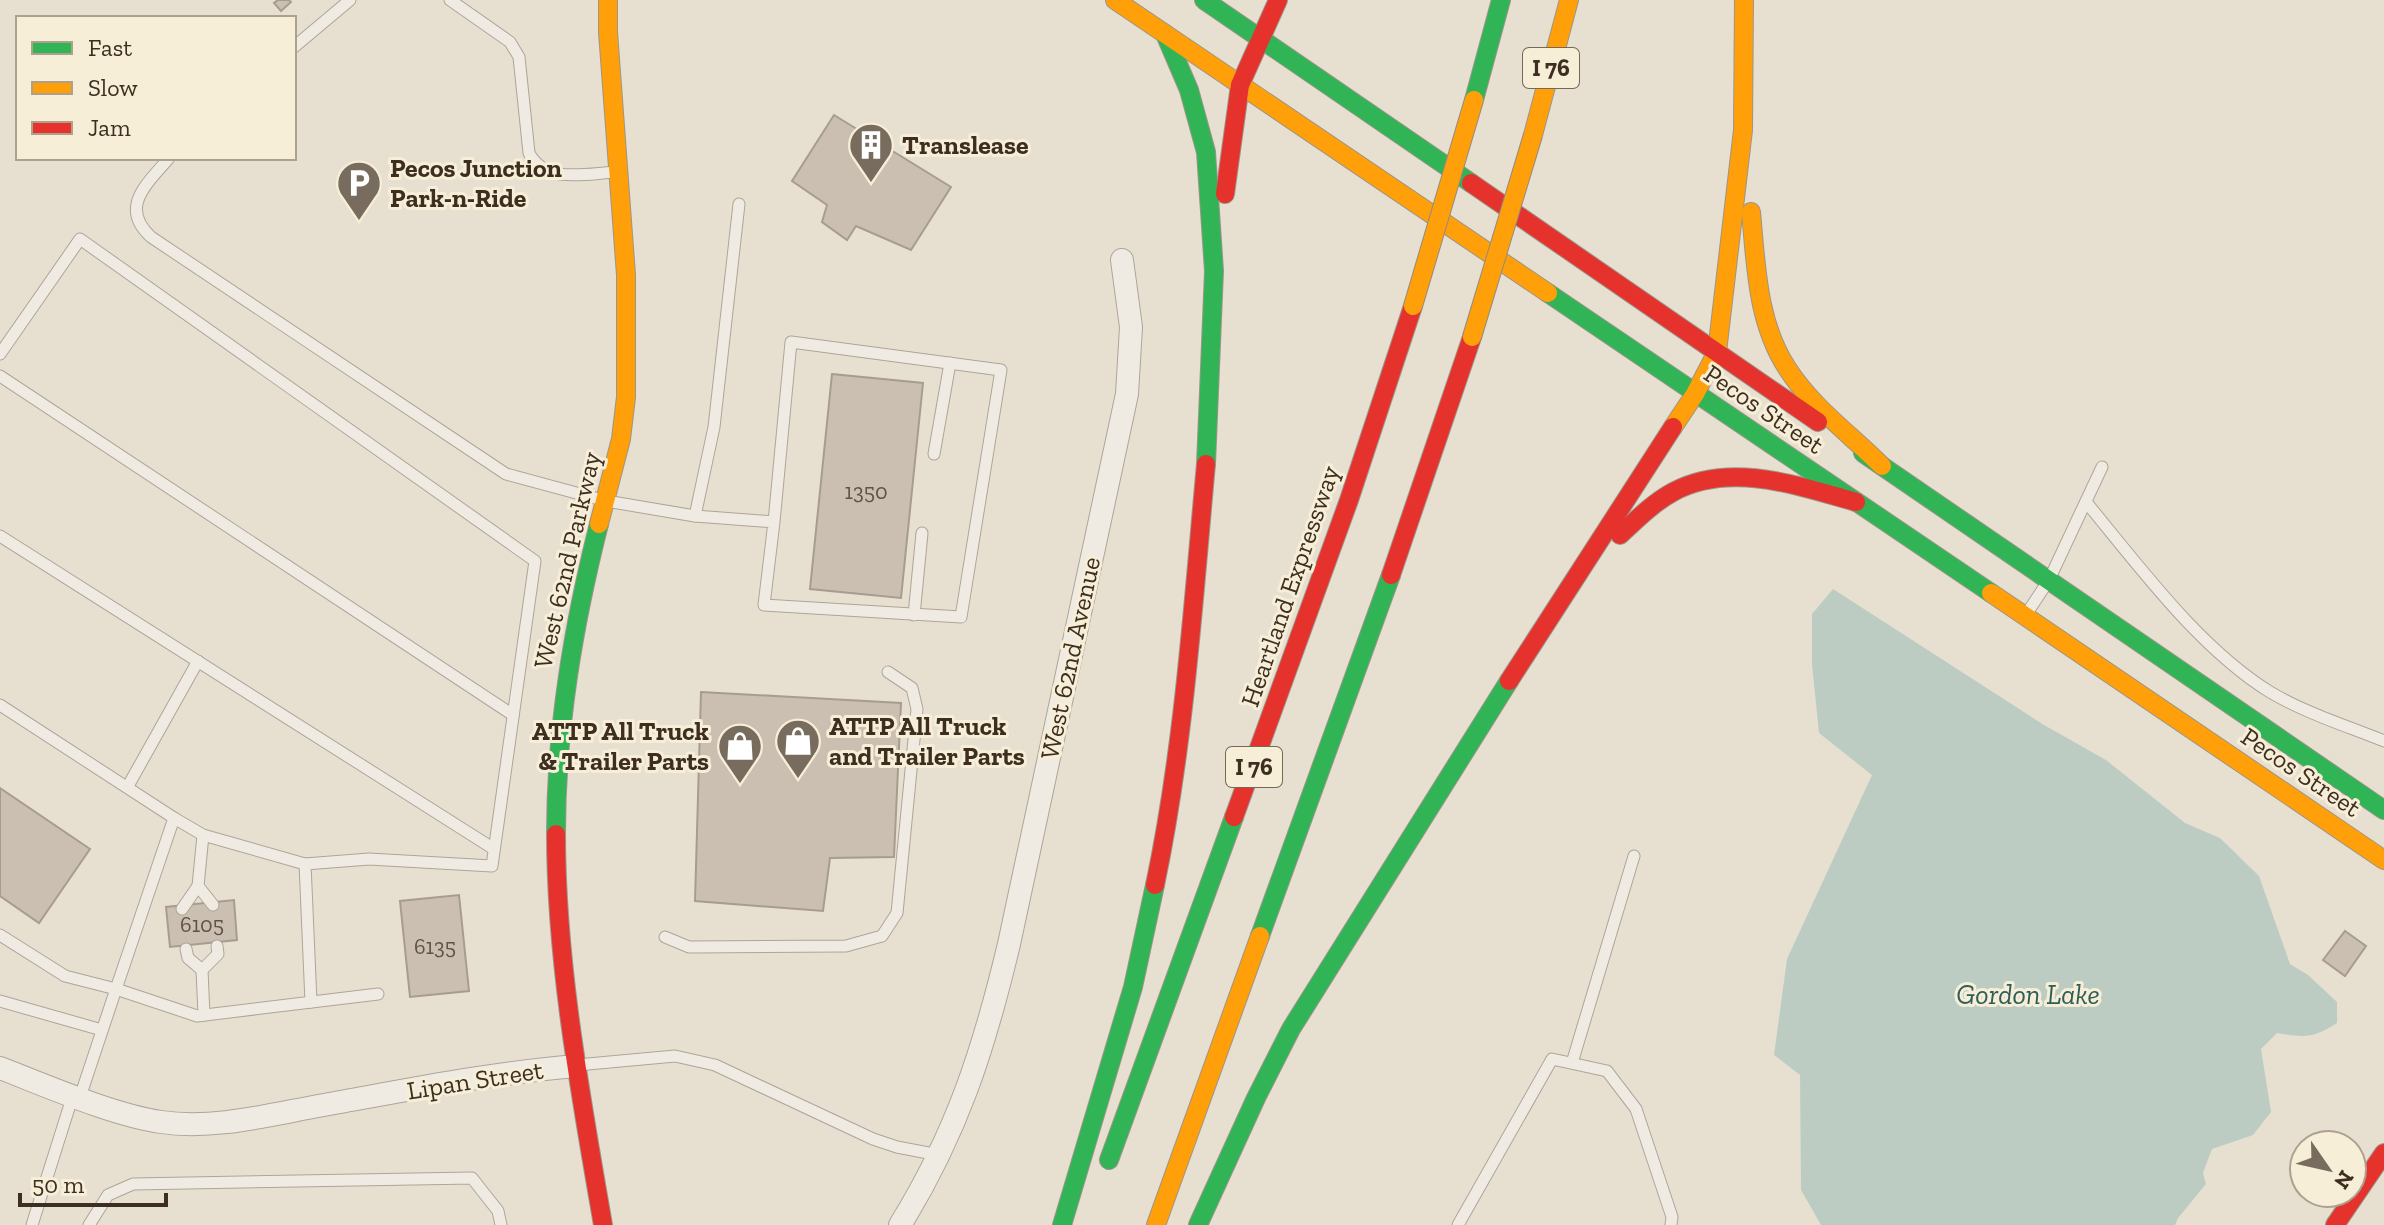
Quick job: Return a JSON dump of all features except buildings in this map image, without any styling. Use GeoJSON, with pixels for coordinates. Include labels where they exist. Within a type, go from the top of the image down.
{"type":"FeatureCollection","features":[{"type":"Feature","properties":{"kind":"main road","name":"West 62nd Parkway"},"geometry":{"type":"LineString","coordinates":[[603,1225],[576,1066],[556,876],[556,783],[571,646],[621,439],[627,359],[626,275],[608,0]]}},
{"type":"Feature","properties":{"kind":"main road","name":"Pecos Street"},"geometry":{"type":"LineString","coordinates":[[1115,0],[2384,860]]}},
{"type":"Feature","properties":{"kind":"main road","name":"Pecos Street"},"geometry":{"type":"LineString","coordinates":[[1204,0],[2384,810]]}},
{"type":"Feature","properties":{"kind":"main road"},"geometry":{"type":"LineString","coordinates":[[1062,1225],[1133,987],[1167,826],[1186,678],[1207,456],[1214,271],[1240,85],[1278,0]]}},
{"type":"Feature","properties":{"kind":"main road","name":"Heartland Expressway"},"geometry":{"type":"LineString","coordinates":[[1102,1182],[1349,500],[1413,306],[1501,0]]}},
{"type":"Feature","properties":{"kind":"main road","name":"I 76"},"geometry":{"type":"LineString","coordinates":[[1156,1225],[1403,542],[1472,337],[1533,135],[1569,0]]}},
{"type":"Feature","properties":{"kind":"main road"},"geometry":{"type":"LineString","coordinates":[[1744,0],[1743,130],[1758,285],[1770,333],[1787,368],[1805,391],[1882,466]]}},
{"type":"Feature","properties":{"kind":"main road"},"geometry":{"type":"LineString","coordinates":[[1165,34],[1189,90],[1206,152],[1214,271]]}},
{"type":"Feature","properties":{"kind":"main road"},"geometry":{"type":"LineString","coordinates":[[1198,1225],[1291,1029],[1553,611],[1695,394],[1717,352],[1743,130]]}},
{"type":"Feature","properties":{"kind":"main road"},"geometry":{"type":"LineString","coordinates":[[1553,611],[1633,520],[1655,501],[1690,484],[1743,475],[1772,479],[1856,502]]}},
{"type":"Feature","properties":{"kind":"main road"},"geometry":{"type":"LineString","coordinates":[[2335,1225],[2384,1153]]}},
{"type":"Feature","properties":{"kind":"street","name":"West 62nd Avenue"},"geometry":{"type":"LineString","coordinates":[[900,1225],[940,1155],[972,1079],[991,1017],[1127,394],[1131,327],[1122,260]]}},
{"type":"Feature","properties":{"kind":"street","name":"Lipan Street"},"geometry":{"type":"LineString","coordinates":[[0,1068],[160,1122],[218,1122],[507,1072],[576,1066]]}},
{"type":"Feature","properties":{"kind":"lane"},"geometry":{"type":"LineString","coordinates":[[296,45],[350,0]]}},
{"type":"Feature","properties":{"kind":"lane"},"geometry":{"type":"LineString","coordinates":[[450,0],[510,42],[519,57],[529,153],[534,162],[552,174],[618,172]]}},
{"type":"Feature","properties":{"kind":"lane"},"geometry":{"type":"LineString","coordinates":[[167,160],[143,189],[135,209],[142,229],[490,465],[523,479],[606,501],[695,516],[774,522]]}},
{"type":"Feature","properties":{"kind":"lane"},"geometry":{"type":"LineString","coordinates":[[695,516],[714,427],[739,204]]}},
{"type":"Feature","properties":{"kind":"lane"},"geometry":{"type":"LineString","coordinates":[[0,354],[80,239],[535,561],[492,866],[369,859],[305,864],[203,835],[0,705]]}},
{"type":"Feature","properties":{"kind":"lane"},"geometry":{"type":"LineString","coordinates":[[791,342],[950,363],[1001,370],[961,617],[764,605],[791,342]]}},
{"type":"Feature","properties":{"kind":"lane"},"geometry":{"type":"LineString","coordinates":[[934,454],[950,363]]}},
{"type":"Feature","properties":{"kind":"lane"},"geometry":{"type":"LineString","coordinates":[[0,376],[513,715]]}},
{"type":"Feature","properties":{"kind":"lane"},"geometry":{"type":"LineString","coordinates":[[2025,616],[2049,580],[2102,467]]}},
{"type":"Feature","properties":{"kind":"lane"},"geometry":{"type":"LineString","coordinates":[[2086,502],[2157,589],[2229,661],[2272,693],[2384,741]]}},
{"type":"Feature","properties":{"kind":"lane"},"geometry":{"type":"LineString","coordinates":[[914,615],[922,533]]}},
{"type":"Feature","properties":{"kind":"lane"},"geometry":{"type":"LineString","coordinates":[[0,536],[494,849]]}},
{"type":"Feature","properties":{"kind":"lane"},"geometry":{"type":"LineString","coordinates":[[128,786],[198,661]]}},
{"type":"Feature","properties":{"kind":"lane"},"geometry":{"type":"LineString","coordinates":[[665,937],[689,947],[846,946],[882,936],[897,913],[917,709],[912,688],[888,672]]}},
{"type":"Feature","properties":{"kind":"lane"},"geometry":{"type":"LineString","coordinates":[[32,1225],[174,818]]}},
{"type":"Feature","properties":{"kind":"lane"},"geometry":{"type":"LineString","coordinates":[[182,909],[198,886],[203,835]]}},
{"type":"Feature","properties":{"kind":"lane"},"geometry":{"type":"LineString","coordinates":[[1572,1063],[1634,856]]}},
{"type":"Feature","properties":{"kind":"lane"},"geometry":{"type":"LineString","coordinates":[[305,864],[311,1002]]}},
{"type":"Feature","properties":{"kind":"lane"},"geometry":{"type":"LineString","coordinates":[[198,886],[213,905]]}},
{"type":"Feature","properties":{"kind":"lane"},"geometry":{"type":"LineString","coordinates":[[0,935],[65,976],[197,1016],[378,994]]}},
{"type":"Feature","properties":{"kind":"lane"},"geometry":{"type":"LineString","coordinates":[[202,970],[218,954],[217,946]]}},
{"type":"Feature","properties":{"kind":"lane"},"geometry":{"type":"LineString","coordinates":[[186,949],[188,958],[202,970],[204,1015]]}},
{"type":"Feature","properties":{"kind":"lane"},"geometry":{"type":"LineString","coordinates":[[0,1001],[102,1030]]}},
{"type":"Feature","properties":{"kind":"lane","name":"Lipan Street"},"geometry":{"type":"LineString","coordinates":[[576,1066],[675,1056],[693,1058],[715,1065],[873,1139],[940,1155]]}},
{"type":"Feature","properties":{"kind":"lane"},"geometry":{"type":"LineString","coordinates":[[1458,1225],[1552,1059],[1607,1071],[1636,1109],[1672,1217],[1671,1225]]}},
{"type":"Feature","properties":{"kind":"lane"},"geometry":{"type":"LineString","coordinates":[[89,1225],[108,1195],[133,1184],[472,1178],[498,1211],[501,1225]]}},
{"type":"Feature","properties":{"kind":"water","name":"Gordon Lake"},"geometry":{"type":"Polygon","coordinates":[[[1833,589],[2044,725],[2106,760],[2185,823],[2220,838],[2259,876],[2290,964],[2308,975],[2337,1002],[2337,1023],[2309,1036],[2277,1033],[2261,1049],[2271,1112],[2253,1135],[2212,1149],[2203,1173],[2206,1184],[2175,1225],[1821,1225],[1801,1190],[1800,1075],[1774,1055],[1787,959],[1872,775],[1819,733],[1812,664],[1812,614],[1833,589]]]}},
{"type":"Feature","properties":{"kind":"traffic: fast"},"geometry":{"type":"LineString","coordinates":[[1204,0],[1471,183]]}},
{"type":"Feature","properties":{"kind":"traffic: fast"},"geometry":{"type":"LineString","coordinates":[[1474,100],[1501,0]]}},
{"type":"Feature","properties":{"kind":"traffic: fast"},"geometry":{"type":"LineString","coordinates":[[1165,34],[1189,90],[1206,152],[1214,271],[1206,464]]}},
{"type":"Feature","properties":{"kind":"traffic: fast"},"geometry":{"type":"LineString","coordinates":[[1548,293],[1991,593]]}},
{"type":"Feature","properties":{"kind":"traffic: fast"},"geometry":{"type":"LineString","coordinates":[[1863,453],[2384,810]]}},
{"type":"Feature","properties":{"kind":"traffic: fast"},"geometry":{"type":"LineString","coordinates":[[556,834],[559,755],[568,678],[581,601],[599,524]]}},
{"type":"Feature","properties":{"kind":"traffic: fast"},"geometry":{"type":"LineString","coordinates":[[1260,936],[1391,575]]}},
{"type":"Feature","properties":{"kind":"traffic: fast"},"geometry":{"type":"LineString","coordinates":[[1198,1225],[1291,1029],[1509,681]]}},
{"type":"Feature","properties":{"kind":"traffic: fast"},"geometry":{"type":"LineString","coordinates":[[1109,1160],[1234,817]]}},
{"type":"Feature","properties":{"kind":"traffic: fast"},"geometry":{"type":"LineString","coordinates":[[1062,1225],[1133,987],[1155,885]]}},
{"type":"Feature","properties":{"kind":"traffic: slow"},"geometry":{"type":"LineString","coordinates":[[599,524],[621,439],[626,397],[626,275],[608,0]]}},
{"type":"Feature","properties":{"kind":"traffic: slow"},"geometry":{"type":"LineString","coordinates":[[1115,0],[1548,293]]}},
{"type":"Feature","properties":{"kind":"traffic: slow"},"geometry":{"type":"LineString","coordinates":[[1533,135],[1569,0]]}},
{"type":"Feature","properties":{"kind":"traffic: slow"},"geometry":{"type":"LineString","coordinates":[[1673,427],[1717,352],[1743,130],[1744,0]]}},
{"type":"Feature","properties":{"kind":"traffic: slow"},"geometry":{"type":"LineString","coordinates":[[1413,306],[1474,100]]}},
{"type":"Feature","properties":{"kind":"traffic: slow"},"geometry":{"type":"LineString","coordinates":[[1472,337],[1533,135]]}},
{"type":"Feature","properties":{"kind":"traffic: slow"},"geometry":{"type":"LineString","coordinates":[[1751,212],[1760,293],[1769,332],[1777,350],[1807,395],[1882,466]]}},
{"type":"Feature","properties":{"kind":"traffic: slow"},"geometry":{"type":"LineString","coordinates":[[1991,593],[2384,860]]}},
{"type":"Feature","properties":{"kind":"traffic: slow"},"geometry":{"type":"LineString","coordinates":[[1156,1225],[1260,936]]}},
{"type":"Feature","properties":{"kind":"traffic: jam"},"geometry":{"type":"LineString","coordinates":[[1225,194],[1240,85],[1278,0]]}},
{"type":"Feature","properties":{"kind":"traffic: jam"},"geometry":{"type":"LineString","coordinates":[[1471,183],[1818,422]]}},
{"type":"Feature","properties":{"kind":"traffic: jam"},"geometry":{"type":"LineString","coordinates":[[1234,817],[1349,500],[1413,306]]}},
{"type":"Feature","properties":{"kind":"traffic: jam"},"geometry":{"type":"LineString","coordinates":[[1391,575],[1472,337]]}},
{"type":"Feature","properties":{"kind":"traffic: jam"},"geometry":{"type":"LineString","coordinates":[[1509,681],[1673,427]]}},
{"type":"Feature","properties":{"kind":"traffic: jam"},"geometry":{"type":"LineString","coordinates":[[1155,885],[1180,728],[1206,464]]}},
{"type":"Feature","properties":{"kind":"traffic: jam"},"geometry":{"type":"LineString","coordinates":[[1620,535],[1673,492],[1718,478],[1764,479],[1856,502]]}},
{"type":"Feature","properties":{"kind":"traffic: jam"},"geometry":{"type":"LineString","coordinates":[[556,834],[565,981],[603,1225]]}},
{"type":"Feature","properties":{"kind":"traffic: jam"},"geometry":{"type":"LineString","coordinates":[[2335,1225],[2384,1153]]}},
{"type":"Feature","properties":{"kind":"place","name":"Translease"},"geometry":{"type":"Point","coordinates":[871,184]}},
{"type":"Feature","properties":{"kind":"place","name":"Pecos Junction Park-n-Ride"},"geometry":{"type":"Point","coordinates":[359,222]}},
{"type":"Feature","properties":{"kind":"place","name":"ATTP All Truck and Trailer Parts"},"geometry":{"type":"Point","coordinates":[798,780]}},
{"type":"Feature","properties":{"kind":"place","name":"ATTP All Truck & Trailer Parts"},"geometry":{"type":"Point","coordinates":[740,785]}}]}
